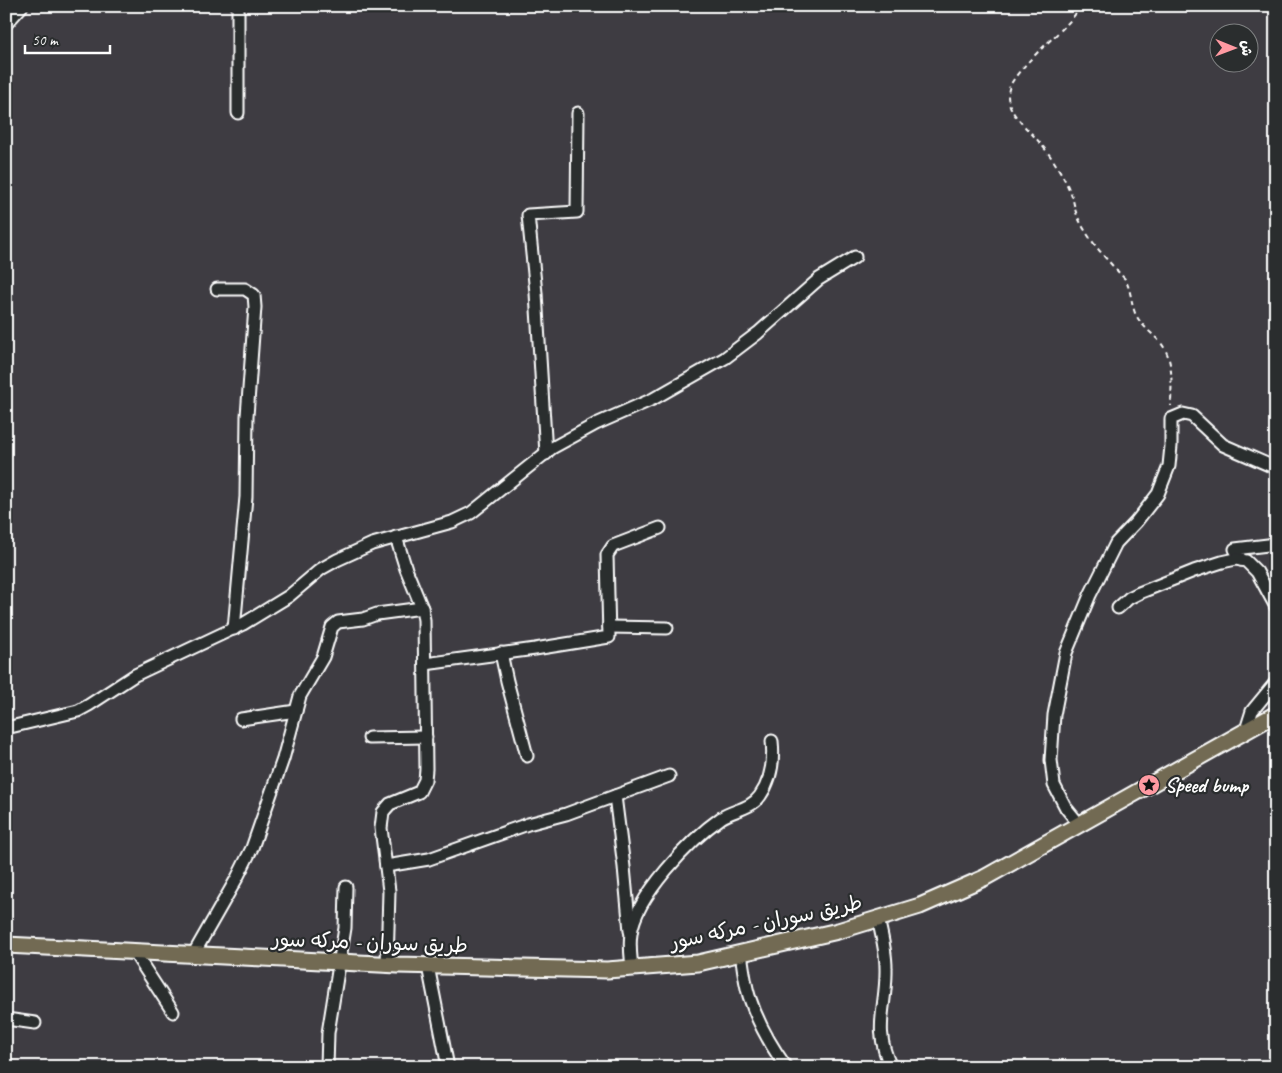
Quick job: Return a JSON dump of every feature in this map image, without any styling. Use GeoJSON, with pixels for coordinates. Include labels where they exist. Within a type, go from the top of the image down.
{"type":"FeatureCollection","features":[{"type":"Feature","properties":{"kind":"main road","name":"طريق سوران - مركه سور"},"geometry":{"type":"LineString","coordinates":[[6,945],[387,965],[607,970],[698,963],[838,932],[920,906],[984,878],[1276,714]]}},
{"type":"Feature","properties":{"kind":"street"},"geometry":{"type":"LineString","coordinates":[[6,24],[22,6]]}},
{"type":"Feature","properties":{"kind":"street"},"geometry":{"type":"LineString","coordinates":[[238,6],[238,113]]}},
{"type":"Feature","properties":{"kind":"street"},"geometry":{"type":"LineString","coordinates":[[546,454],[537,303],[528,215],[577,212],[578,113]]}},
{"type":"Feature","properties":{"kind":"street"},"geometry":{"type":"LineString","coordinates":[[6,728],[78,711],[89,706],[135,675],[234,629],[289,596],[321,569],[337,560],[372,544],[452,522],[471,513],[552,448],[596,424],[661,395],[725,358],[819,279],[855,258]]}},
{"type":"Feature","properties":{"kind":"street"},"geometry":{"type":"LineString","coordinates":[[218,289],[245,289],[254,295],[255,307],[247,416],[246,497],[234,629]]}},
{"type":"Feature","properties":{"kind":"street"},"geometry":{"type":"LineString","coordinates":[[1078,824],[1066,808],[1054,785],[1051,760],[1054,715],[1066,652],[1090,595],[1116,543],[1136,522],[1158,494],[1169,466],[1171,419],[1183,414],[1192,416],[1223,445],[1276,468]]}},
{"type":"Feature","properties":{"kind":"street"},"geometry":{"type":"LineString","coordinates":[[425,664],[609,637],[607,554],[613,546],[660,528]]}},
{"type":"Feature","properties":{"kind":"street"},"geometry":{"type":"LineString","coordinates":[[387,965],[389,891],[381,828],[383,812],[390,804],[419,792],[425,780],[426,737],[424,620],[422,608],[406,569],[396,536]]}},
{"type":"Feature","properties":{"kind":"street"},"geometry":{"type":"LineString","coordinates":[[1241,560],[1235,549],[1276,544]]}},
{"type":"Feature","properties":{"kind":"street"},"geometry":{"type":"LineString","coordinates":[[1118,608],[1129,598],[1194,571],[1236,559],[1246,561],[1258,572],[1276,606]]}},
{"type":"Feature","properties":{"kind":"street"},"geometry":{"type":"LineString","coordinates":[[193,955],[238,878],[252,848],[283,759],[300,696],[323,657],[332,627],[338,622],[422,608]]}},
{"type":"Feature","properties":{"kind":"street"},"geometry":{"type":"LineString","coordinates":[[609,627],[668,628]]}},
{"type":"Feature","properties":{"kind":"street"},"geometry":{"type":"LineString","coordinates":[[501,653],[527,756]]}},
{"type":"Feature","properties":{"kind":"street"},"geometry":{"type":"LineString","coordinates":[[1246,730],[1252,710],[1276,682]]}},
{"type":"Feature","properties":{"kind":"street"},"geometry":{"type":"LineString","coordinates":[[241,719],[296,711]]}},
{"type":"Feature","properties":{"kind":"street"},"geometry":{"type":"LineString","coordinates":[[1246,730],[1276,721]]}},
{"type":"Feature","properties":{"kind":"street"},"geometry":{"type":"LineString","coordinates":[[369,738],[426,737]]}},
{"type":"Feature","properties":{"kind":"street"},"geometry":{"type":"LineString","coordinates":[[631,933],[639,907],[684,850],[710,826],[725,816],[749,806],[760,796],[774,761],[772,741]]}},
{"type":"Feature","properties":{"kind":"street"},"geometry":{"type":"LineString","coordinates":[[386,866],[429,859],[528,824],[566,814],[669,776]]}},
{"type":"Feature","properties":{"kind":"street"},"geometry":{"type":"LineString","coordinates":[[615,796],[631,933],[632,968]]}},
{"type":"Feature","properties":{"kind":"street"},"geometry":{"type":"LineString","coordinates":[[327,1067],[328,1033],[345,928],[346,887]]}},
{"type":"Feature","properties":{"kind":"street"},"geometry":{"type":"LineString","coordinates":[[878,919],[885,950],[886,970],[880,1025],[883,1047],[892,1067]]}},
{"type":"Feature","properties":{"kind":"street"},"geometry":{"type":"LineString","coordinates":[[134,952],[173,1012]]}},
{"type":"Feature","properties":{"kind":"street"},"geometry":{"type":"LineString","coordinates":[[741,953],[749,996],[761,1024],[786,1067]]}},
{"type":"Feature","properties":{"kind":"street"},"geometry":{"type":"LineString","coordinates":[[428,966],[448,1067]]}},
{"type":"Feature","properties":{"kind":"street"},"geometry":{"type":"LineString","coordinates":[[6,1019],[35,1024]]}},
{"type":"Feature","properties":{"kind":"path"},"geometry":{"type":"LineString","coordinates":[[1081,6],[1069,23],[1029,61],[1009,86],[1010,108],[1020,122],[1045,148],[1064,178],[1078,216],[1092,240],[1129,286],[1135,312],[1143,327],[1161,342],[1168,354],[1171,373],[1171,419]]}},
{"type":"Feature","properties":{"kind":"place","name":"Speed bump"},"geometry":{"type":"Point","coordinates":[1149,785]}}]}
